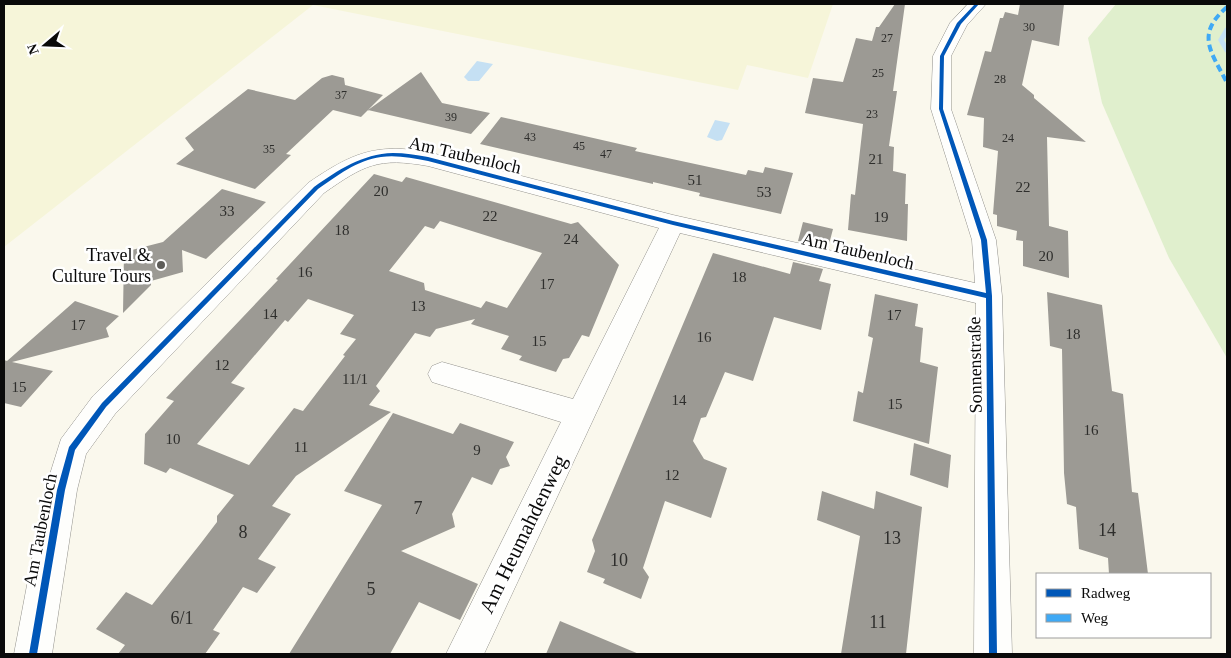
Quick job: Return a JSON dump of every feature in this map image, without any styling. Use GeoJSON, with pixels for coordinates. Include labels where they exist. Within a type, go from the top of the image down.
{"type":"FeatureCollection","features":[{"type":"Feature","properties":{"kind":"street","name":"Sonnenstraße"},"geometry":{"type":"LineString","coordinates":[[977,4],[959,23],[942,56],[940,109],[984,240],[989,296],[993,654]]}},
{"type":"Feature","properties":{"kind":"street","name":"Am Taubenloch"},"geometry":{"type":"LineString","coordinates":[[34,654],[61,490],[72,449],[104,405],[316,188],[344,168],[377,154],[403,154],[674,224],[989,296]]}},
{"type":"Feature","properties":{"kind":"street","name":"Am Heumahdenweg"},"geometry":{"type":"LineString","coordinates":[[465,654],[674,224]]}},
{"type":"Feature","properties":{"kind":"street"},"geometry":{"type":"LineString","coordinates":[[442,374],[580,414]]}},
{"type":"Feature","properties":{"kind":"green space"},"geometry":{"type":"Polygon","coordinates":[[[4,4],[833,4],[808,78],[747,65],[738,90],[313,5],[4,247],[4,4]]]}},
{"type":"Feature","properties":{"kind":"green space"},"geometry":{"type":"Polygon","coordinates":[[[1116,4],[1227,4],[1227,358],[1169,258],[1102,103],[1088,38],[1116,4]]]}},
{"type":"Feature","properties":{"kind":"water"},"geometry":{"type":"Polygon","coordinates":[[[477,61],[493,64],[479,81],[468,81],[464,77],[477,61]]]}},
{"type":"Feature","properties":{"kind":"water"},"geometry":{"type":"Polygon","coordinates":[[[715,120],[730,123],[722,140],[717,141],[707,137],[715,120]]]}},
{"type":"Feature","properties":{"kind":"building"},"geometry":{"type":"Polygon","coordinates":[[[895,4],[905,4],[893,91],[897,91],[889,146],[894,147],[893,171],[906,174],[905,204],[908,204],[907,241],[848,230],[851,194],[855,195],[863,124],[805,113],[813,78],[843,82],[856,38],[872,41],[876,27],[879,27],[895,4]]]}},
{"type":"Feature","properties":{"kind":"building"},"geometry":{"type":"Polygon","coordinates":[[[1020,4],[1064,4],[1059,46],[1032,40],[1022,85],[1034,95],[1034,98],[1086,142],[1047,137],[1049,226],[1068,231],[1069,278],[1023,266],[1023,241],[1016,240],[1017,231],[997,226],[997,215],[993,214],[998,151],[983,147],[984,118],[967,115],[985,51],[991,52],[1000,18],[1003,18],[1005,12],[1018,15],[1020,4]]]}},
{"type":"Feature","properties":{"kind":"building"},"geometry":{"type":"Polygon","coordinates":[[[421,72],[442,103],[490,113],[471,134],[368,110],[421,72]]]}},
{"type":"Feature","properties":{"kind":"building"},"geometry":{"type":"Polygon","coordinates":[[[332,75],[344,78],[345,85],[383,95],[361,117],[333,110],[286,154],[291,155],[255,189],[176,164],[194,150],[185,138],[248,89],[295,100],[322,78],[332,75]]]}},
{"type":"Feature","properties":{"kind":"building"},"geometry":{"type":"Polygon","coordinates":[[[501,117],[637,148],[635,151],[746,175],[748,170],[763,173],[765,167],[793,173],[781,214],[699,196],[700,193],[653,182],[653,184],[480,144],[501,117]]]}},
{"type":"Feature","properties":{"kind":"building"},"geometry":{"type":"Polygon","coordinates":[[[374,174],[402,182],[406,177],[571,224],[578,222],[619,265],[589,337],[582,335],[569,358],[563,359],[556,372],[519,360],[522,356],[501,349],[509,336],[471,324],[475,319],[436,329],[430,337],[415,333],[376,386],[380,391],[369,405],[391,412],[296,476],[272,506],[291,514],[258,559],[276,567],[257,593],[243,587],[213,630],[220,633],[205,654],[118,654],[125,645],[96,629],[126,592],[152,605],[217,522],[217,516],[234,495],[170,468],[166,473],[144,464],[145,434],[174,401],[166,398],[278,280],[276,279],[374,174]],[[440,221],[434,229],[425,226],[389,271],[424,283],[425,290],[481,308],[486,301],[507,308],[542,253],[440,221]],[[308,299],[288,322],[285,320],[231,383],[245,388],[197,444],[249,465],[294,408],[303,411],[356,339],[340,334],[354,315],[308,299]]]}},
{"type":"Feature","properties":{"kind":"building"},"geometry":{"type":"Polygon","coordinates":[[[222,189],[266,202],[206,259],[182,250],[183,272],[151,281],[151,285],[123,313],[124,252],[163,242],[222,189]]]}},
{"type":"Feature","properties":{"kind":"building"},"geometry":{"type":"Polygon","coordinates":[[[803,222],[833,229],[828,248],[798,241],[803,222]]]}},
{"type":"Feature","properties":{"kind":"building"},"geometry":{"type":"Polygon","coordinates":[[[713,253],[790,274],[793,262],[823,269],[819,281],[831,284],[821,330],[774,317],[753,381],[725,372],[706,417],[701,418],[693,441],[704,459],[727,468],[711,518],[665,501],[643,568],[649,577],[641,599],[603,583],[605,579],[587,572],[595,551],[592,540],[713,253]]]}},
{"type":"Feature","properties":{"kind":"building"},"geometry":{"type":"Polygon","coordinates":[[[1047,292],[1102,305],[1112,391],[1123,394],[1132,492],[1138,493],[1148,573],[1109,573],[1108,558],[1079,549],[1076,507],[1067,504],[1064,473],[1062,349],[1050,346],[1047,292]]]}},
{"type":"Feature","properties":{"kind":"building"},"geometry":{"type":"Polygon","coordinates":[[[875,294],[918,304],[915,326],[923,328],[920,362],[938,367],[929,444],[853,421],[858,391],[863,393],[873,338],[868,336],[875,294]]]}},
{"type":"Feature","properties":{"kind":"building"},"geometry":{"type":"Polygon","coordinates":[[[75,301],[119,316],[106,328],[109,337],[12,362],[53,371],[21,407],[4,403],[4,360],[7,361],[75,301]]]}},
{"type":"Feature","properties":{"kind":"building"},"geometry":{"type":"Polygon","coordinates":[[[393,413],[453,434],[460,423],[514,442],[506,457],[510,466],[500,469],[492,485],[472,477],[452,514],[455,527],[401,551],[478,584],[460,620],[419,602],[390,654],[289,654],[382,505],[344,491],[393,413]]]}},
{"type":"Feature","properties":{"kind":"building"},"geometry":{"type":"Polygon","coordinates":[[[914,443],[951,455],[948,488],[910,475],[914,443]]]}},
{"type":"Feature","properties":{"kind":"building"},"geometry":{"type":"Polygon","coordinates":[[[822,491],[874,509],[876,491],[922,507],[906,654],[841,654],[860,536],[817,520],[822,491]]]}},
{"type":"Feature","properties":{"kind":"building"},"geometry":{"type":"Polygon","coordinates":[[[560,621],[639,654],[546,654],[560,621]]]}},
{"type":"Feature","properties":{"kind":"waterway"},"geometry":{"type":"LineString","coordinates":[[1227,29],[1221,40],[1227,51]]}},
{"type":"Feature","properties":{"kind":"marked path"},"geometry":{"type":"LineString","coordinates":[[1227,7],[1216,16],[1210,25],[1208,34],[1212,52],[1227,83]]}},
{"type":"Feature","properties":{"kind":"cycle path"},"geometry":{"type":"LineString","coordinates":[[977,4],[959,23],[942,56],[941,109],[984,240],[989,296],[993,654]]}},
{"type":"Feature","properties":{"kind":"cycle path"},"geometry":{"type":"LineString","coordinates":[[33,654],[61,490],[72,449],[104,405],[316,188],[344,169],[368,158],[380,155],[394,155],[428,159],[673,223],[989,296]]}},
{"type":"Feature","properties":{"kind":"place","name":"Travel & Culture Tours"},"geometry":{"type":"Point","coordinates":[161,265]}}]}
